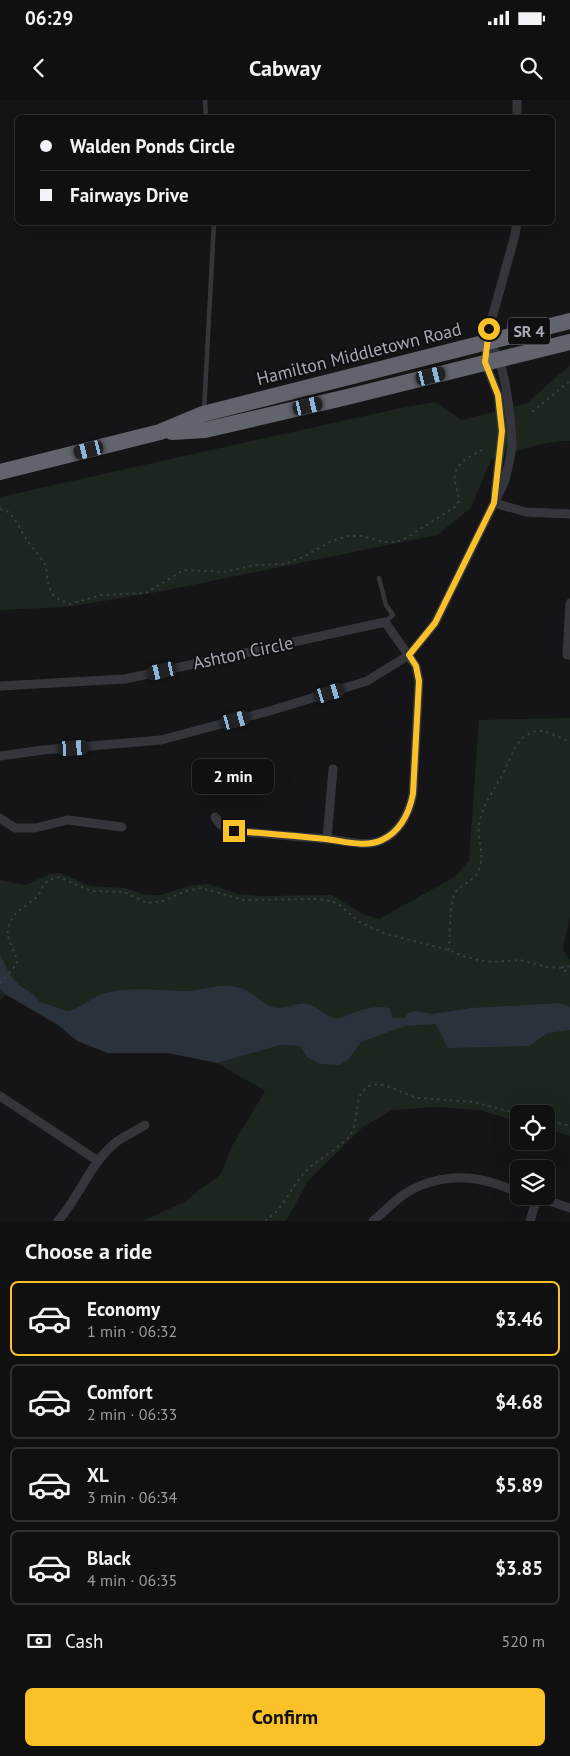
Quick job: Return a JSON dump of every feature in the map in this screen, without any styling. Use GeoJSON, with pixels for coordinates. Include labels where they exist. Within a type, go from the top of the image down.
{"type":"FeatureCollection","features":[{"type":"Feature","properties":{"kind":"highway","name":"Hamilton Middletown Road"},"geometry":{"type":"LineString","coordinates":[[0,472],[160,432],[203,414],[570,321]]}},
{"type":"Feature","properties":{"kind":"highway","name":"Hamilton Middletown Road"},"geometry":{"type":"LineString","coordinates":[[160,432],[205,430],[570,342]]}},
{"type":"Feature","properties":{"kind":"street"},"geometry":{"type":"LineString","coordinates":[[516,100],[517,115]]}},
{"type":"Feature","properties":{"kind":"street"},"geometry":{"type":"LineString","coordinates":[[494,503],[502,431],[498,395],[488,342],[492,318],[517,225]]}},
{"type":"Feature","properties":{"kind":"street"},"geometry":{"type":"LineString","coordinates":[[0,756],[43,750],[161,740],[273,710],[367,681],[409,655],[435,623],[504,484],[512,447],[511,427],[506,395],[492,361],[488,342]]}},
{"type":"Feature","properties":{"kind":"street"},"geometry":{"type":"LineString","coordinates":[[494,503],[526,512],[570,514]]}},
{"type":"Feature","properties":{"kind":"street"},"geometry":{"type":"LineString","coordinates":[[570,603],[567,655],[570,655]]}},
{"type":"Feature","properties":{"kind":"street"},"geometry":{"type":"LineString","coordinates":[[215,817],[221,825],[234,831],[362,844],[382,841],[398,829],[409,812],[413,794],[419,681],[416,666],[384,622]]}},
{"type":"Feature","properties":{"kind":"street","name":"Ashton Circle"},"geometry":{"type":"LineString","coordinates":[[0,686],[125,679],[384,622]]}},
{"type":"Feature","properties":{"kind":"street"},"geometry":{"type":"LineString","coordinates":[[327,839],[333,769]]}},
{"type":"Feature","properties":{"kind":"street"},"geometry":{"type":"LineString","coordinates":[[0,818],[15,828],[35,828],[68,820],[122,827]]}},
{"type":"Feature","properties":{"kind":"street"},"geometry":{"type":"LineString","coordinates":[[0,1096],[98,1161]]}},
{"type":"Feature","properties":{"kind":"street"},"geometry":{"type":"LineString","coordinates":[[58,1221],[78,1194],[98,1161],[116,1142],[146,1125]]}},
{"type":"Feature","properties":{"kind":"street"},"geometry":{"type":"LineString","coordinates":[[373,1221],[402,1196],[419,1186],[440,1180],[460,1177],[482,1180],[510,1189]]}},
{"type":"Feature","properties":{"kind":"street"},"geometry":{"type":"LineString","coordinates":[[555,1203],[570,1208]]}},
{"type":"Feature","properties":{"kind":"street"},"geometry":{"type":"LineString","coordinates":[[530,1221],[533,1205]]}},
{"type":"Feature","properties":{"kind":"lane"},"geometry":{"type":"LineString","coordinates":[[205,100],[206,115]]}},
{"type":"Feature","properties":{"kind":"lane"},"geometry":{"type":"LineString","coordinates":[[203,414],[214,225]]}},
{"type":"Feature","properties":{"kind":"lane"},"geometry":{"type":"LineString","coordinates":[[379,578],[386,605],[393,615],[384,622]]}},
{"type":"Feature","properties":{"kind":"path"},"geometry":{"type":"LineString","coordinates":[[532,412],[570,381]]}},
{"type":"Feature","properties":{"kind":"path"},"geometry":{"type":"LineString","coordinates":[[0,509],[7,511],[14,518],[28,542],[41,558],[46,567],[48,584],[52,594],[70,604],[102,595],[146,593],[184,570],[224,572],[255,565],[285,564],[303,557],[332,541],[348,536],[361,536],[385,542],[400,540],[455,507],[459,502],[454,478],[455,471],[460,464],[482,450]]}},
{"type":"Feature","properties":{"kind":"path"},"geometry":{"type":"LineString","coordinates":[[449,950],[452,902],[455,893],[473,880],[480,869],[482,858],[479,825],[486,803],[516,746],[525,736],[538,731],[544,731],[570,741]]}},
{"type":"Feature","properties":{"kind":"path"},"geometry":{"type":"LineString","coordinates":[[0,983],[17,964],[7,938],[10,922],[16,913],[38,896],[44,884],[54,878],[64,878],[91,891],[124,892],[147,903],[162,901],[186,891],[201,888],[244,900],[317,899],[331,901],[341,906],[358,921],[383,933],[449,950],[463,956],[493,962],[520,960],[547,967],[562,968],[567,971],[570,967]]}},
{"type":"Feature","properties":{"kind":"path"},"geometry":{"type":"LineString","coordinates":[[562,968],[565,965],[570,967]]}},
{"type":"Feature","properties":{"kind":"path"},"geometry":{"type":"LineString","coordinates":[[264,1221],[276,1212],[306,1171],[351,1133],[355,1125],[360,1096],[363,1090],[371,1086],[379,1084],[411,1097],[474,1102],[510,1112]]}},
{"type":"Feature","properties":{"kind":"path"},"geometry":{"type":"LineString","coordinates":[[555,1122],[570,1126]]}},
{"type":"Feature","properties":{"kind":"shaded area"},"geometry":{"type":"Polygon","coordinates":[[[570,365],[570,441],[540,444],[491,460],[471,508],[437,535],[163,591],[67,607],[0,610],[0,497],[434,402],[462,420],[527,403],[570,365]]]}},
{"type":"Feature","properties":{"kind":"shaded area"},"geometry":{"type":"Polygon","coordinates":[[[570,718],[570,915],[563,950],[570,960],[570,1136],[555,1132],[555,1105],[510,1105],[510,1119],[479,1110],[437,1107],[392,1110],[363,1127],[308,1181],[286,1221],[143,1221],[184,1202],[221,1174],[232,1146],[265,1091],[217,1063],[168,1053],[108,1053],[77,1041],[58,1025],[6,994],[0,1000],[0,880],[26,885],[49,874],[60,873],[90,886],[124,888],[147,895],[160,895],[192,885],[208,884],[238,894],[261,896],[332,895],[363,914],[379,919],[456,876],[469,860],[479,720],[570,718]]]}},
{"type":"Feature","properties":{"kind":"shaded area"},"geometry":{"type":"Polygon","coordinates":[[[0,955],[11,976],[19,985],[33,994],[40,1002],[67,1011],[100,995],[115,991],[136,989],[188,991],[230,986],[242,988],[275,1008],[303,1003],[315,1007],[328,1016],[337,1018],[375,1007],[389,1008],[393,1018],[405,1018],[408,1013],[415,1011],[432,1014],[471,1008],[561,1003],[570,1007],[570,1030],[548,1033],[529,1046],[448,1048],[436,1024],[405,1026],[361,1042],[348,1060],[340,1065],[320,1064],[307,1057],[300,1046],[280,1045],[217,1063],[168,1053],[108,1053],[77,1041],[58,1025],[5,994],[0,988],[0,955]]]}},
{"type":"Feature","properties":{"kind":"route"},"geometry":{"type":"LineString","coordinates":[[234,831],[362,844],[382,841],[398,829],[409,812],[413,794],[419,681],[416,666],[409,655],[435,623],[494,503],[502,431],[498,395],[485,362],[489,329]]}}]}
